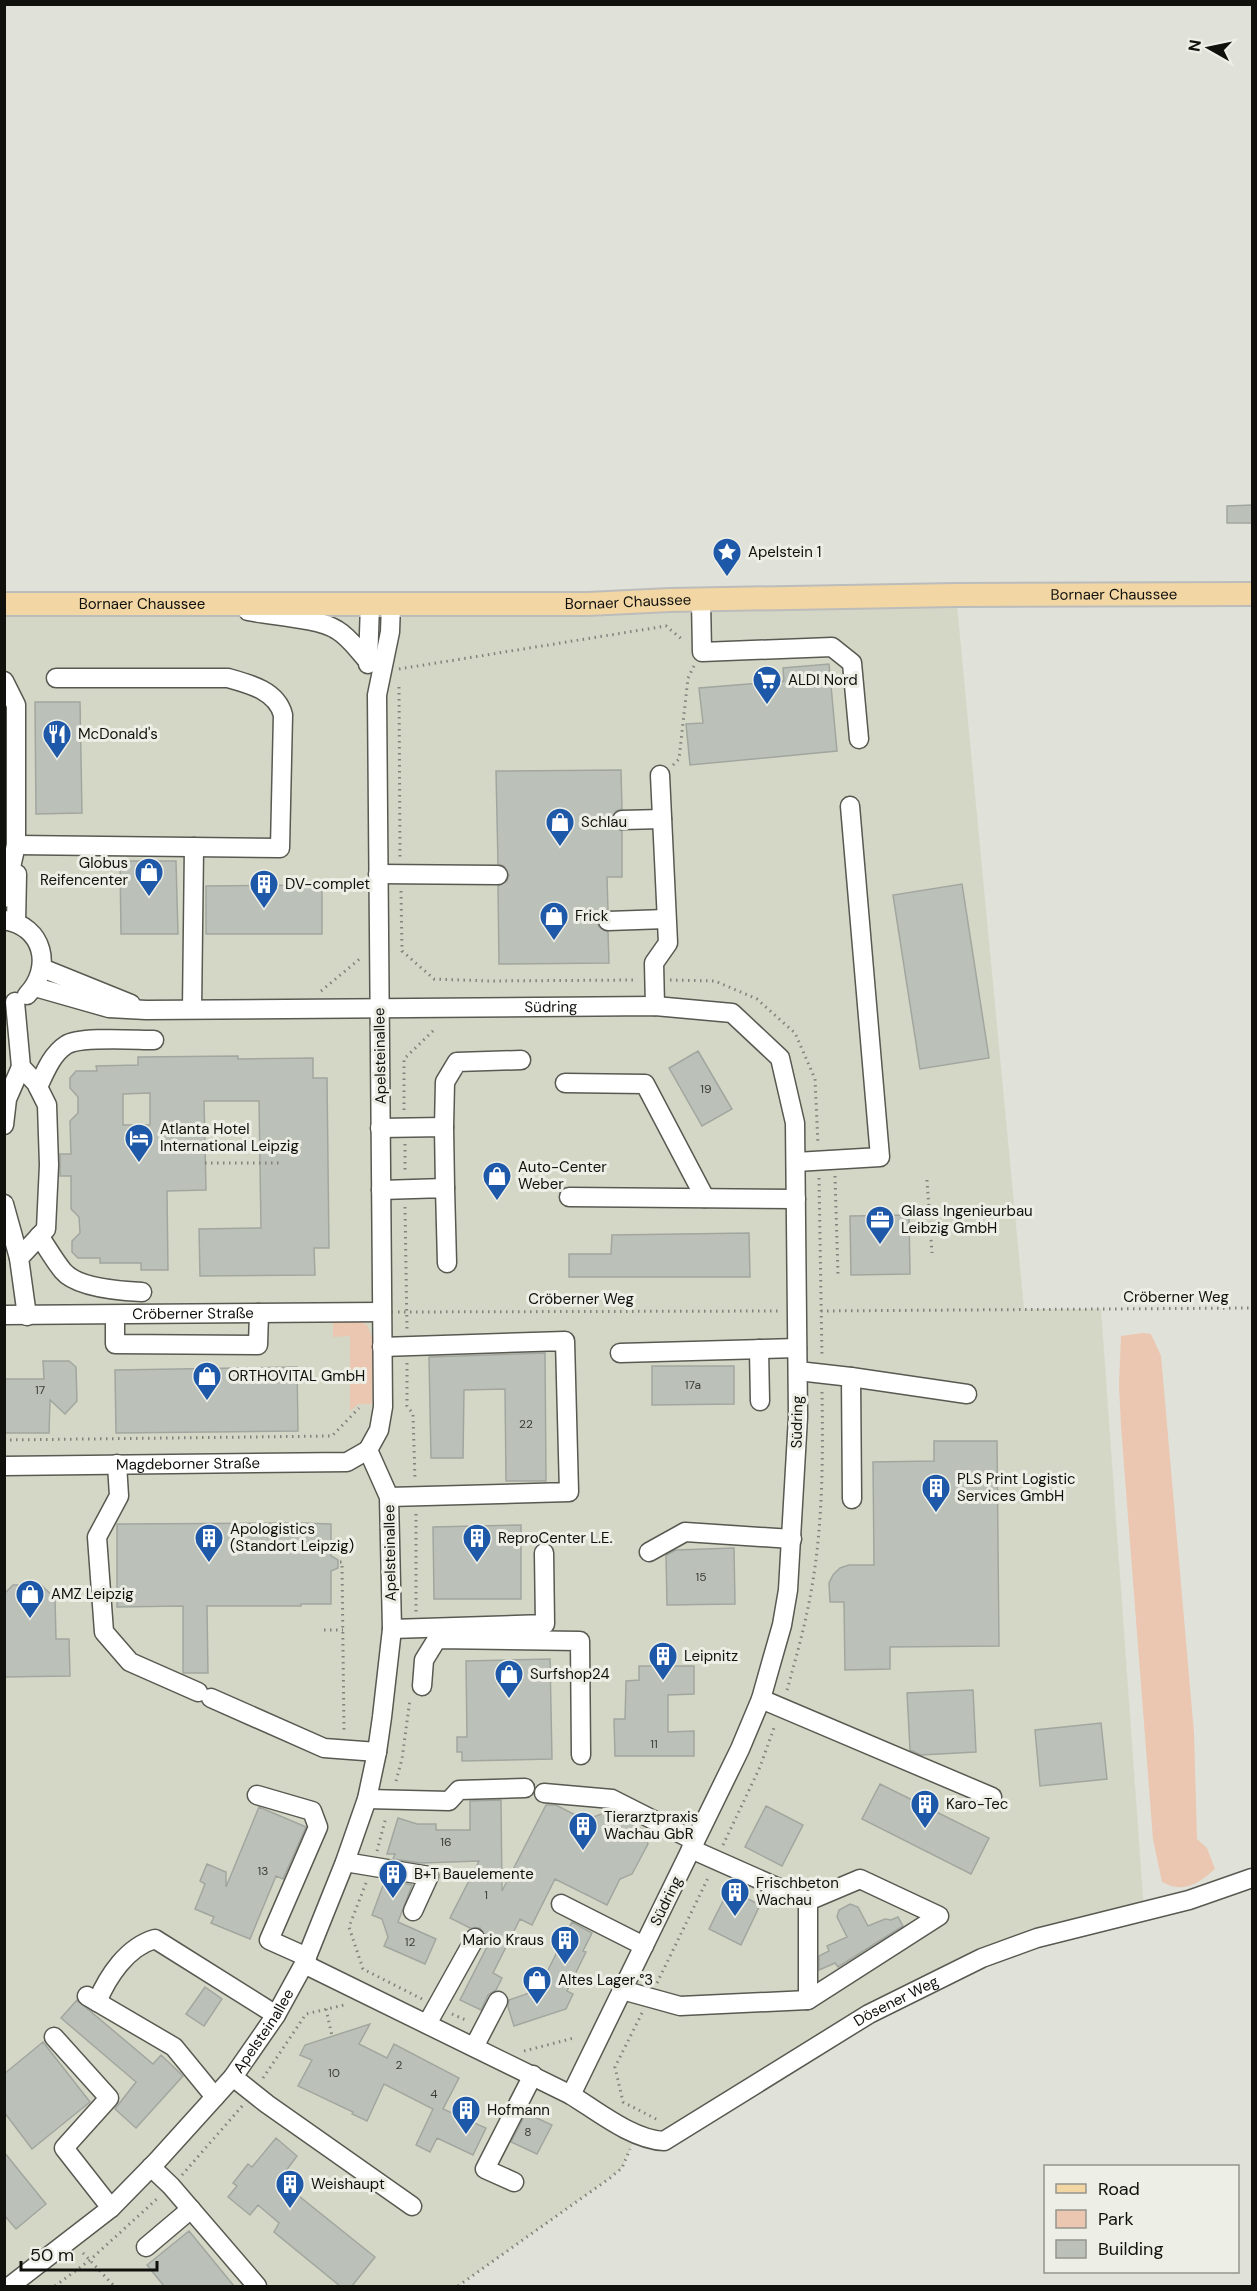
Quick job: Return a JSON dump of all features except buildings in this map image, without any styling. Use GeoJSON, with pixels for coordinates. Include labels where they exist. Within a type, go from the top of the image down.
{"type":"FeatureCollection","features":[{"type":"Feature","properties":{"kind":"main road","name":"Bornaer Chaussee"},"geometry":{"type":"LineString","coordinates":[[4,604],[588,604],[956,595],[1252,594]]}},
{"type":"Feature","properties":{"kind":"street"},"geometry":{"type":"LineString","coordinates":[[700,600],[702,652],[831,647],[852,663],[860,739]]}},
{"type":"Feature","properties":{"kind":"street","name":"Apelsteinallee"},"geometry":{"type":"LineString","coordinates":[[208,603],[322,623],[342,634],[367,660],[377,695]]}},
{"type":"Feature","properties":{"kind":"street","name":"Apelsteinallee"},"geometry":{"type":"LineString","coordinates":[[367,660],[380,604]]}},
{"type":"Feature","properties":{"kind":"street","name":"Apelsteinallee"},"geometry":{"type":"LineString","coordinates":[[10,2286],[111,2208],[152,2167],[233,2077],[276,2015],[306,1961],[367,1799],[377,1752],[392,1629],[389,1497],[368,1450],[379,1430],[383,1407],[377,695],[390,632],[380,604]]}},
{"type":"Feature","properties":{"kind":"street"},"geometry":{"type":"LineString","coordinates":[[16,845],[280,848],[283,715],[280,704],[250,684],[228,678],[56,678]]}},
{"type":"Feature","properties":{"kind":"street"},"geometry":{"type":"LineString","coordinates":[[4,681],[16,705],[16,845],[10,922],[34,936],[42,957],[42,968],[35,987],[26,996],[10,1004],[21,1067],[38,1087],[47,1105],[50,1165],[46,1229],[19,1258]]}},
{"type":"Feature","properties":{"kind":"street"},"geometry":{"type":"LineString","coordinates":[[655,1006],[654,963],[668,943],[660,776]]}},
{"type":"Feature","properties":{"kind":"street"},"geometry":{"type":"LineString","coordinates":[[796,1162],[880,1157],[850,806]]}},
{"type":"Feature","properties":{"kind":"street"},"geometry":{"type":"LineString","coordinates":[[622,819],[662,819]]}},
{"type":"Feature","properties":{"kind":"street"},"geometry":{"type":"LineString","coordinates":[[4,898],[16,845]]}},
{"type":"Feature","properties":{"kind":"street"},"geometry":{"type":"LineString","coordinates":[[192,1009],[194,847]]}},
{"type":"Feature","properties":{"kind":"street"},"geometry":{"type":"LineString","coordinates":[[378,874],[498,875]]}},
{"type":"Feature","properties":{"kind":"street"},"geometry":{"type":"LineString","coordinates":[[608,921],[666,918]]}},
{"type":"Feature","properties":{"kind":"street","name":"Südring"},"geometry":{"type":"LineString","coordinates":[[42,968],[146,1010]]}},
{"type":"Feature","properties":{"kind":"street","name":"Südring"},"geometry":{"type":"LineString","coordinates":[[35,987],[109,1008],[146,1010],[379,1010],[655,1006],[732,1013],[780,1058],[795,1123],[798,1371],[792,1539],[782,1625],[761,1699],[740,1749],[571,2095]]}},
{"type":"Feature","properties":{"kind":"street"},"geometry":{"type":"LineString","coordinates":[[38,1087],[51,1061],[67,1044],[93,1040],[154,1041]]}},
{"type":"Feature","properties":{"kind":"street"},"geometry":{"type":"LineString","coordinates":[[447,1263],[444,1082],[457,1062],[521,1060]]}},
{"type":"Feature","properties":{"kind":"street"},"geometry":{"type":"LineString","coordinates":[[4,1125],[8,1099],[21,1067]]}},
{"type":"Feature","properties":{"kind":"street"},"geometry":{"type":"LineString","coordinates":[[565,1083],[645,1084],[705,1198]]}},
{"type":"Feature","properties":{"kind":"street"},"geometry":{"type":"LineString","coordinates":[[380,1128],[444,1127]]}},
{"type":"Feature","properties":{"kind":"street"},"geometry":{"type":"LineString","coordinates":[[381,1190],[446,1188]]}},
{"type":"Feature","properties":{"kind":"street"},"geometry":{"type":"LineString","coordinates":[[569,1197],[796,1199]]}},
{"type":"Feature","properties":{"kind":"street"},"geometry":{"type":"LineString","coordinates":[[4,1204],[19,1258],[27,1316]]}},
{"type":"Feature","properties":{"kind":"street"},"geometry":{"type":"LineString","coordinates":[[39,1236],[64,1273],[93,1287],[142,1292]]}},
{"type":"Feature","properties":{"kind":"street","name":"Cröberner Straße"},"geometry":{"type":"LineString","coordinates":[[4,1315],[382,1312]]}},
{"type":"Feature","properties":{"kind":"street"},"geometry":{"type":"LineString","coordinates":[[115,1315],[115,1344],[258,1345],[259,1313]]}},
{"type":"Feature","properties":{"kind":"street"},"geometry":{"type":"LineString","coordinates":[[382,1347],[565,1341],[570,1492],[389,1497]]}},
{"type":"Feature","properties":{"kind":"street"},"geometry":{"type":"LineString","coordinates":[[620,1353],[797,1348]]}},
{"type":"Feature","properties":{"kind":"street"},"geometry":{"type":"LineString","coordinates":[[759,1349],[760,1401]]}},
{"type":"Feature","properties":{"kind":"street"},"geometry":{"type":"LineString","coordinates":[[798,1371],[967,1394]]}},
{"type":"Feature","properties":{"kind":"street"},"geometry":{"type":"LineString","coordinates":[[851,1377],[852,1499]]}},
{"type":"Feature","properties":{"kind":"street","name":"Magdeborner Straße"},"geometry":{"type":"LineString","coordinates":[[4,1466],[347,1462],[368,1450]]}},
{"type":"Feature","properties":{"kind":"street"},"geometry":{"type":"LineString","coordinates":[[117,1464],[118,1496],[97,1537],[104,1632],[130,1662],[324,1748],[377,1752]]}},
{"type":"Feature","properties":{"kind":"street"},"geometry":{"type":"LineString","coordinates":[[649,1552],[685,1532],[792,1539]]}},
{"type":"Feature","properties":{"kind":"street"},"geometry":{"type":"LineString","coordinates":[[392,1629],[545,1624],[544,1553]]}},
{"type":"Feature","properties":{"kind":"street"},"geometry":{"type":"LineString","coordinates":[[416,1691],[424,1660],[437,1639],[580,1641],[581,1755]]}},
{"type":"Feature","properties":{"kind":"street"},"geometry":{"type":"LineString","coordinates":[[761,1699],[992,1797]]}},
{"type":"Feature","properties":{"kind":"street"},"geometry":{"type":"LineString","coordinates":[[367,1799],[449,1801],[459,1790],[525,1788]]}},
{"type":"Feature","properties":{"kind":"street"},"geometry":{"type":"LineString","coordinates":[[544,1793],[612,1799],[693,1845],[808,1901],[860,1879],[939,1916],[808,2000],[680,2006],[622,1990]]}},
{"type":"Feature","properties":{"kind":"street"},"geometry":{"type":"LineString","coordinates":[[257,1795],[312,1811],[318,1827],[269,1940],[427,2024],[571,2095]]}},
{"type":"Feature","properties":{"kind":"street"},"geometry":{"type":"LineString","coordinates":[[345,1862],[429,1876],[412,1911]]}},
{"type":"Feature","properties":{"kind":"street","name":"Dösener Weg"},"geometry":{"type":"LineString","coordinates":[[571,2095],[636,2134],[652,2141],[664,2141],[869,2014],[982,1958],[1037,1938],[1188,1900],[1252,1878]]}},
{"type":"Feature","properties":{"kind":"street"},"geometry":{"type":"LineString","coordinates":[[808,1901],[808,2000]]}},
{"type":"Feature","properties":{"kind":"street"},"geometry":{"type":"LineString","coordinates":[[561,1904],[644,1946]]}},
{"type":"Feature","properties":{"kind":"street"},"geometry":{"type":"LineString","coordinates":[[427,2024],[475,1938]]}},
{"type":"Feature","properties":{"kind":"street"},"geometry":{"type":"LineString","coordinates":[[215,2097],[174,2047],[92,1999],[121,1963],[141,1943],[155,1939],[276,2015]]}},
{"type":"Feature","properties":{"kind":"street"},"geometry":{"type":"LineString","coordinates":[[474,2047],[498,2001]]}},
{"type":"Feature","properties":{"kind":"street"},"geometry":{"type":"LineString","coordinates":[[54,2037],[109,2098],[64,2148],[111,2208]]}},
{"type":"Feature","properties":{"kind":"street"},"geometry":{"type":"LineString","coordinates":[[514,2182],[485,2169],[533,2075]]}},
{"type":"Feature","properties":{"kind":"street"},"geometry":{"type":"LineString","coordinates":[[233,2077],[412,2206]]}},
{"type":"Feature","properties":{"kind":"street"},"geometry":{"type":"LineString","coordinates":[[152,2167],[257,2286]]}},
{"type":"Feature","properties":{"kind":"street"},"geometry":{"type":"LineString","coordinates":[[146,2247],[190,2209]]}},
{"type":"Feature","properties":{"kind":"path"},"geometry":{"type":"LineString","coordinates":[[399,669],[666,626],[691,648],[702,652],[688,678],[679,759],[660,776]]}},
{"type":"Feature","properties":{"kind":"path"},"geometry":{"type":"LineString","coordinates":[[399,680],[402,951],[434,979],[641,980]]}},
{"type":"Feature","properties":{"kind":"path"},"geometry":{"type":"LineString","coordinates":[[319,993],[366,953]]}},
{"type":"Feature","properties":{"kind":"path"},"geometry":{"type":"LineString","coordinates":[[417,1628],[413,1414],[407,1406],[404,1059],[436,1028]]}},
{"type":"Feature","properties":{"kind":"path"},"geometry":{"type":"LineString","coordinates":[[835,1159],[838,1275]]}},
{"type":"Feature","properties":{"kind":"path"},"geometry":{"type":"LineString","coordinates":[[205,1163],[280,1163]]}},
{"type":"Feature","properties":{"kind":"path"},"geometry":{"type":"LineString","coordinates":[[927,1180],[932,1253]]}},
{"type":"Feature","properties":{"kind":"path","name":"Cröberner Weg"},"geometry":{"type":"LineString","coordinates":[[821,1311],[1252,1308]]}},
{"type":"Feature","properties":{"kind":"path","name":"Cröberner Weg"},"geometry":{"type":"LineString","coordinates":[[382,1312],[780,1311]]}},
{"type":"Feature","properties":{"kind":"path"},"geometry":{"type":"LineString","coordinates":[[4,1440],[332,1436],[359,1408]]}},
{"type":"Feature","properties":{"kind":"path"},"geometry":{"type":"LineString","coordinates":[[340,1562],[342,1562],[345,1749]]}},
{"type":"Feature","properties":{"kind":"path"},"geometry":{"type":"LineString","coordinates":[[324,1630],[343,1630]]}},
{"type":"Feature","properties":{"kind":"path"},"geometry":{"type":"LineString","coordinates":[[416,1691],[402,1759],[372,1867],[349,1927],[363,1969],[484,2030]]}},
{"type":"Feature","properties":{"kind":"path"},"geometry":{"type":"LineString","coordinates":[[55,2286],[90,2260],[171,2186],[254,2092],[306,2014],[344,2005]]}},
{"type":"Feature","properties":{"kind":"path"},"geometry":{"type":"LineString","coordinates":[[326,2009],[332,2036]]}},
{"type":"Feature","properties":{"kind":"path"},"geometry":{"type":"LineString","coordinates":[[524,2051],[574,2038]]}},
{"type":"Feature","properties":{"kind":"path"},"geometry":{"type":"LineString","coordinates":[[458,2286],[622,2168],[636,2134]]}},
{"type":"Feature","properties":{"kind":"path"},"geometry":{"type":"LineString","coordinates":[[90,2260],[114,2286]]}},
{"type":"Feature","properties":{"kind":"shaded area"},"geometry":{"type":"Polygon","coordinates":[[[956,595],[1024,1309],[1101,1309],[1144,1911],[982,1958],[680,2132],[636,2135],[622,2168],[458,2286],[5,2286],[4,604],[956,595]]]}},
{"type":"Feature","properties":{"kind":"green space"},"geometry":{"type":"Polygon","coordinates":[[[333,1322],[361,1322],[367,1325],[372,1337],[372,1404],[358,1404],[350,1411],[350,1336],[333,1337],[333,1322]]]}},
{"type":"Feature","properties":{"kind":"green space"},"geometry":{"type":"Polygon","coordinates":[[[1151,1334],[1161,1356],[1194,1733],[1197,1839],[1207,1848],[1215,1869],[1203,1879],[1184,1887],[1162,1882],[1153,1839],[1121,1426],[1119,1385],[1121,1336],[1151,1334]]]}},
{"type":"Feature","properties":{"kind":"place","name":"Apelstein 1"},"geometry":{"type":"Point","coordinates":[727,578]}},
{"type":"Feature","properties":{"kind":"place","name":"ALDI Nord"},"geometry":{"type":"Point","coordinates":[767,706]}},
{"type":"Feature","properties":{"kind":"place","name":"McDonald's"},"geometry":{"type":"Point","coordinates":[57,760]}},
{"type":"Feature","properties":{"kind":"place","name":"Schlau"},"geometry":{"type":"Point","coordinates":[560,848]}},
{"type":"Feature","properties":{"kind":"place","name":"Globus Reifencenter"},"geometry":{"type":"Point","coordinates":[149,898]}},
{"type":"Feature","properties":{"kind":"place","name":"DV-complet"},"geometry":{"type":"Point","coordinates":[264,910]}},
{"type":"Feature","properties":{"kind":"place","name":"Frick"},"geometry":{"type":"Point","coordinates":[554,942]}},
{"type":"Feature","properties":{"kind":"place","name":"Atlanta Hotel International Leipzig"},"geometry":{"type":"Point","coordinates":[139,1164]}},
{"type":"Feature","properties":{"kind":"place","name":"Auto-Center Weber"},"geometry":{"type":"Point","coordinates":[497,1202]}},
{"type":"Feature","properties":{"kind":"place","name":"Glass Ingenieurbau Leibzig GmbH"},"geometry":{"type":"Point","coordinates":[880,1246]}},
{"type":"Feature","properties":{"kind":"place","name":"ORTHOVITAL GmbH"},"geometry":{"type":"Point","coordinates":[207,1402]}},
{"type":"Feature","properties":{"kind":"place","name":"PLS Print Logistic Services GmbH"},"geometry":{"type":"Point","coordinates":[936,1514]}},
{"type":"Feature","properties":{"kind":"place","name":"Apologistics (Standort Leipzig)"},"geometry":{"type":"Point","coordinates":[209,1564]}},
{"type":"Feature","properties":{"kind":"place","name":"ReproCenter L.E."},"geometry":{"type":"Point","coordinates":[477,1564]}},
{"type":"Feature","properties":{"kind":"place","name":"AMZ Leipzig"},"geometry":{"type":"Point","coordinates":[30,1620]}},
{"type":"Feature","properties":{"kind":"place","name":"Leipnitz"},"geometry":{"type":"Point","coordinates":[663,1682]}},
{"type":"Feature","properties":{"kind":"place","name":"Surfshop24"},"geometry":{"type":"Point","coordinates":[509,1700]}},
{"type":"Feature","properties":{"kind":"place","name":"Karo-Tec"},"geometry":{"type":"Point","coordinates":[925,1830]}},
{"type":"Feature","properties":{"kind":"place","name":"Tierarztpraxis Wachau GbR"},"geometry":{"type":"Point","coordinates":[583,1852]}},
{"type":"Feature","properties":{"kind":"place","name":"B+T Bauelemente"},"geometry":{"type":"Point","coordinates":[393,1900]}},
{"type":"Feature","properties":{"kind":"place","name":"Frischbeton Wachau"},"geometry":{"type":"Point","coordinates":[735,1918]}},
{"type":"Feature","properties":{"kind":"place","name":"Mario Kraus"},"geometry":{"type":"Point","coordinates":[565,1966]}},
{"type":"Feature","properties":{"kind":"place","name":"Altes Lager °3"},"geometry":{"type":"Point","coordinates":[537,2006]}},
{"type":"Feature","properties":{"kind":"place","name":"Hofmann"},"geometry":{"type":"Point","coordinates":[466,2136]}},
{"type":"Feature","properties":{"kind":"place","name":"Weishaupt"},"geometry":{"type":"Point","coordinates":[290,2210]}}]}
